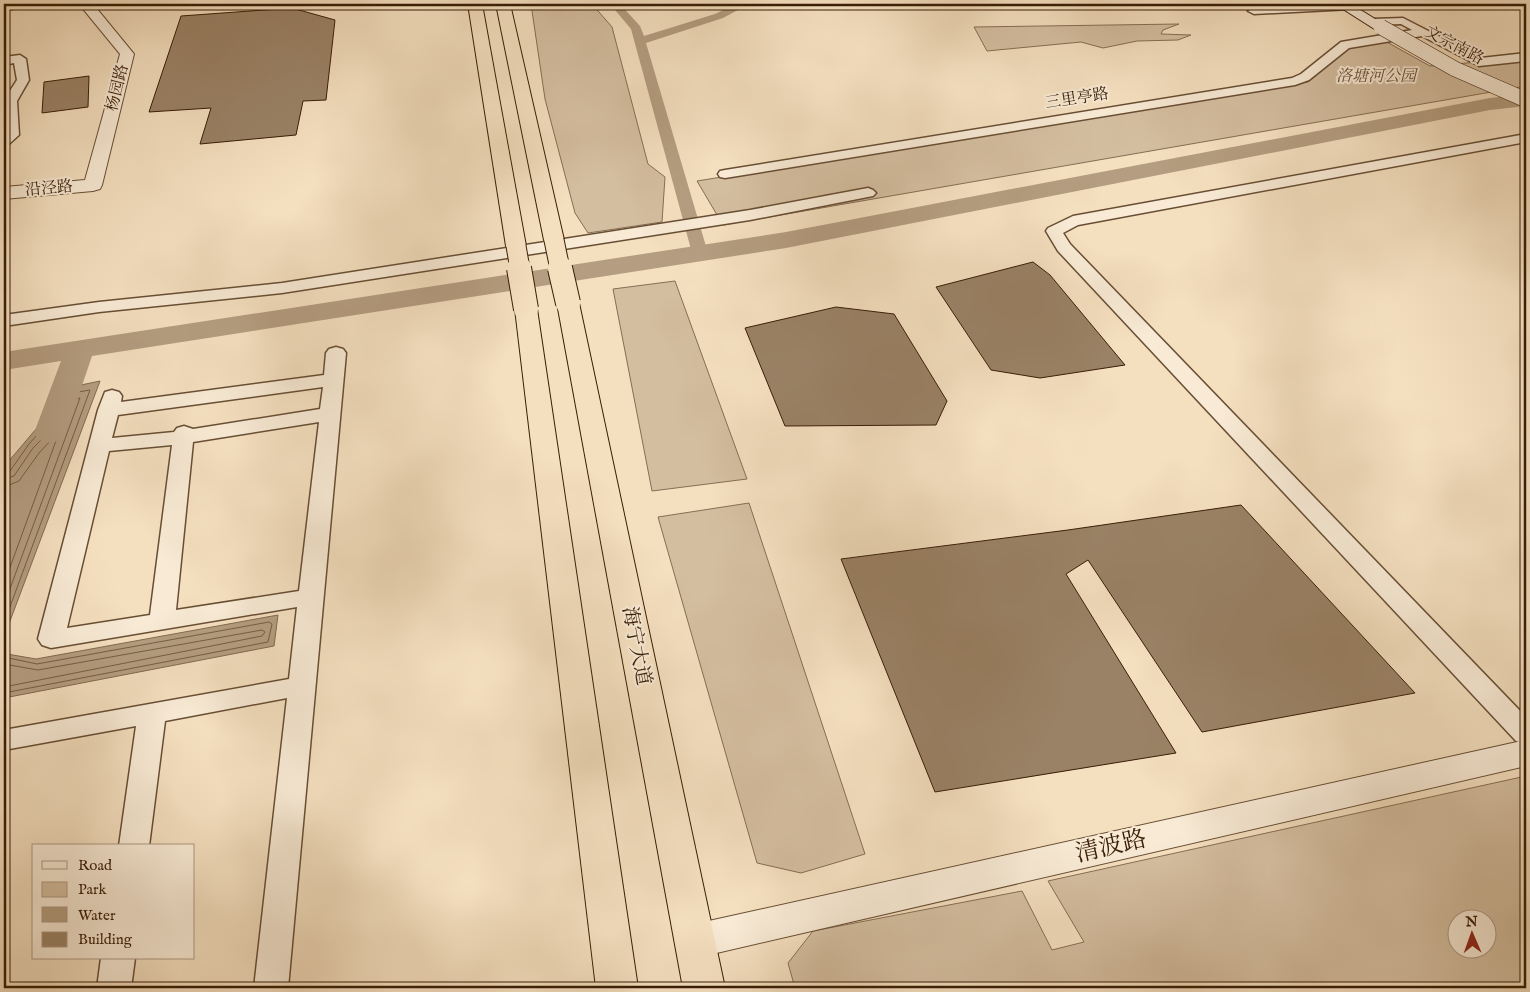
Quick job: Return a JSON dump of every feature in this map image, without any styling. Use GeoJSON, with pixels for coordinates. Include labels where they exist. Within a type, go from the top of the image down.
{"type":"FeatureCollection","features":[{"type":"Feature","properties":{"kind":"highway"},"geometry":{"type":"LineString","coordinates":[[475,4],[526,309],[617,988]]}},
{"type":"Feature","properties":{"kind":"highway","name":"海宁大道"},"geometry":{"type":"LineString","coordinates":[[503,4],[568,303],[704,988]]}},
{"type":"Feature","properties":{"kind":"street"},"geometry":{"type":"LineString","coordinates":[[4,6],[27,4]]}},
{"type":"Feature","properties":{"kind":"street","name":"杨园路"},"geometry":{"type":"LineString","coordinates":[[86,4],[127,54],[93,185]]}},
{"type":"Feature","properties":{"kind":"street"},"geometry":{"type":"LineString","coordinates":[[1254,11],[1348,5]]}},
{"type":"Feature","properties":{"kind":"street","name":"文宗南路"},"geometry":{"type":"LineString","coordinates":[[1348,5],[1383,24],[1455,69],[1526,100]]}},
{"type":"Feature","properties":{"kind":"street"},"geometry":{"type":"LineString","coordinates":[[1383,24],[1403,21],[1479,62],[1526,57]]}},
{"type":"Feature","properties":{"kind":"street"},"geometry":{"type":"LineString","coordinates":[[1383,24],[1526,92]]}},
{"type":"Feature","properties":{"kind":"street","name":"三里亭路"},"geometry":{"type":"LineString","coordinates":[[725,174],[1296,81],[1305,77],[1345,45],[1424,32]]}},
{"type":"Feature","properties":{"kind":"street"},"geometry":{"type":"LineString","coordinates":[[4,49],[20,59],[23,80],[10,101],[12,135],[4,141]]}},
{"type":"Feature","properties":{"kind":"street"},"geometry":{"type":"LineString","coordinates":[[4,61],[20,59]]}},
{"type":"Feature","properties":{"kind":"street"},"geometry":{"type":"LineString","coordinates":[[4,82],[23,80]]}},
{"type":"Feature","properties":{"kind":"street"},"geometry":{"type":"LineString","coordinates":[[1526,138],[1074,221],[1054,231],[1064,247],[1526,734]]}},
{"type":"Feature","properties":{"kind":"street","name":"沿泾路"},"geometry":{"type":"LineString","coordinates":[[4,193],[93,185]]}},
{"type":"Feature","properties":{"kind":"street"},"geometry":{"type":"LineString","coordinates":[[4,321],[99,306],[282,288],[721,219],[868,193]]}},
{"type":"Feature","properties":{"kind":"street"},"geometry":{"type":"LineString","coordinates":[[271,988],[336,353]]}},
{"type":"Feature","properties":{"kind":"street"},"geometry":{"type":"LineString","coordinates":[[311,597],[51,639],[110,403],[333,380]]}},
{"type":"Feature","properties":{"kind":"street"},"geometry":{"type":"LineString","coordinates":[[99,446],[329,414]]}},
{"type":"Feature","properties":{"kind":"street"},"geometry":{"type":"LineString","coordinates":[[162,621],[184,435]]}},
{"type":"Feature","properties":{"kind":"street"},"geometry":{"type":"LineString","coordinates":[[4,740],[302,686]]}},
{"type":"Feature","properties":{"kind":"street"},"geometry":{"type":"LineString","coordinates":[[134,844],[152,713]]}},
{"type":"Feature","properties":{"kind":"street","name":"清波路"},"geometry":{"type":"LineString","coordinates":[[695,941],[1526,753]]}},
{"type":"Feature","properties":{"kind":"street"},"geometry":{"type":"LineString","coordinates":[[114,988],[118,960]]}},
{"type":"Feature","properties":{"kind":"green space"},"geometry":{"type":"Polygon","coordinates":[[[531,4],[592,4],[612,27],[648,164],[665,177],[662,222],[588,233],[575,213],[545,99],[531,4]]]}},
{"type":"Feature","properties":{"kind":"green space"},"geometry":{"type":"Polygon","coordinates":[[[1179,24],[1163,30],[1161,34],[1191,35],[1178,40],[1137,41],[1103,48],[1081,42],[987,51],[974,27],[1179,24]]]}},
{"type":"Feature","properties":{"kind":"green space","name":"洛塘河公园"},"geometry":{"type":"Polygon","coordinates":[[[1385,41],[1430,66],[1526,58],[1526,86],[723,225],[697,181],[1308,82],[1351,47],[1385,41]]]}},
{"type":"Feature","properties":{"kind":"green space"},"geometry":{"type":"Polygon","coordinates":[[[675,281],[747,479],[652,491],[613,289],[675,281]]]}},
{"type":"Feature","properties":{"kind":"green space"},"geometry":{"type":"Polygon","coordinates":[[[749,503],[865,854],[801,873],[757,863],[658,517],[749,503]]]}},
{"type":"Feature","properties":{"kind":"green space"},"geometry":{"type":"Polygon","coordinates":[[[1526,776],[1526,988],[795,988],[788,963],[813,931],[1022,891],[1052,950],[1084,942],[1048,881],[1526,776]]]}},
{"type":"Feature","properties":{"kind":"water"},"geometry":{"type":"Polygon","coordinates":[[[100,381],[4,637],[4,473],[8,462],[42,422],[57,390],[100,381]]]}},
{"type":"Feature","properties":{"kind":"water"},"geometry":{"type":"Polygon","coordinates":[[[278,615],[274,646],[4,698],[4,645],[7,654],[36,659],[278,615]]]}},
{"type":"Feature","properties":{"kind":"building"},"geometry":{"type":"Polygon","coordinates":[[[292,8],[335,20],[326,100],[303,101],[296,135],[200,144],[211,108],[149,112],[181,16],[292,8]]]}},
{"type":"Feature","properties":{"kind":"building"},"geometry":{"type":"Polygon","coordinates":[[[89,76],[88,107],[42,113],[44,82],[89,76]]]}},
{"type":"Feature","properties":{"kind":"building"},"geometry":{"type":"Polygon","coordinates":[[[1033,262],[1050,275],[1125,365],[1040,378],[991,370],[936,287],[1033,262]]]}},
{"type":"Feature","properties":{"kind":"building"},"geometry":{"type":"Polygon","coordinates":[[[836,307],[894,314],[947,401],[936,425],[785,426],[745,328],[836,307]]]}},
{"type":"Feature","properties":{"kind":"building"},"geometry":{"type":"Polygon","coordinates":[[[1241,505],[1415,693],[1202,732],[1088,560],[1066,574],[1176,753],[935,792],[841,559],[1068,530],[1241,505]]]}},
{"type":"Feature","properties":{"kind":"waterway"},"geometry":{"type":"LineString","coordinates":[[615,4],[636,28],[700,253]]}},
{"type":"Feature","properties":{"kind":"waterway"},"geometry":{"type":"LineString","coordinates":[[640,41],[719,16],[744,4]]}},
{"type":"Feature","properties":{"kind":"waterway"},"geometry":{"type":"LineString","coordinates":[[80,349],[786,240],[1490,104],[1526,100]]}},
{"type":"Feature","properties":{"kind":"waterway"},"geometry":{"type":"LineString","coordinates":[[4,361],[80,349]]}},
{"type":"Feature","properties":{"kind":"waterway"},"geometry":{"type":"LineString","coordinates":[[50,433],[80,349]]}}]}
